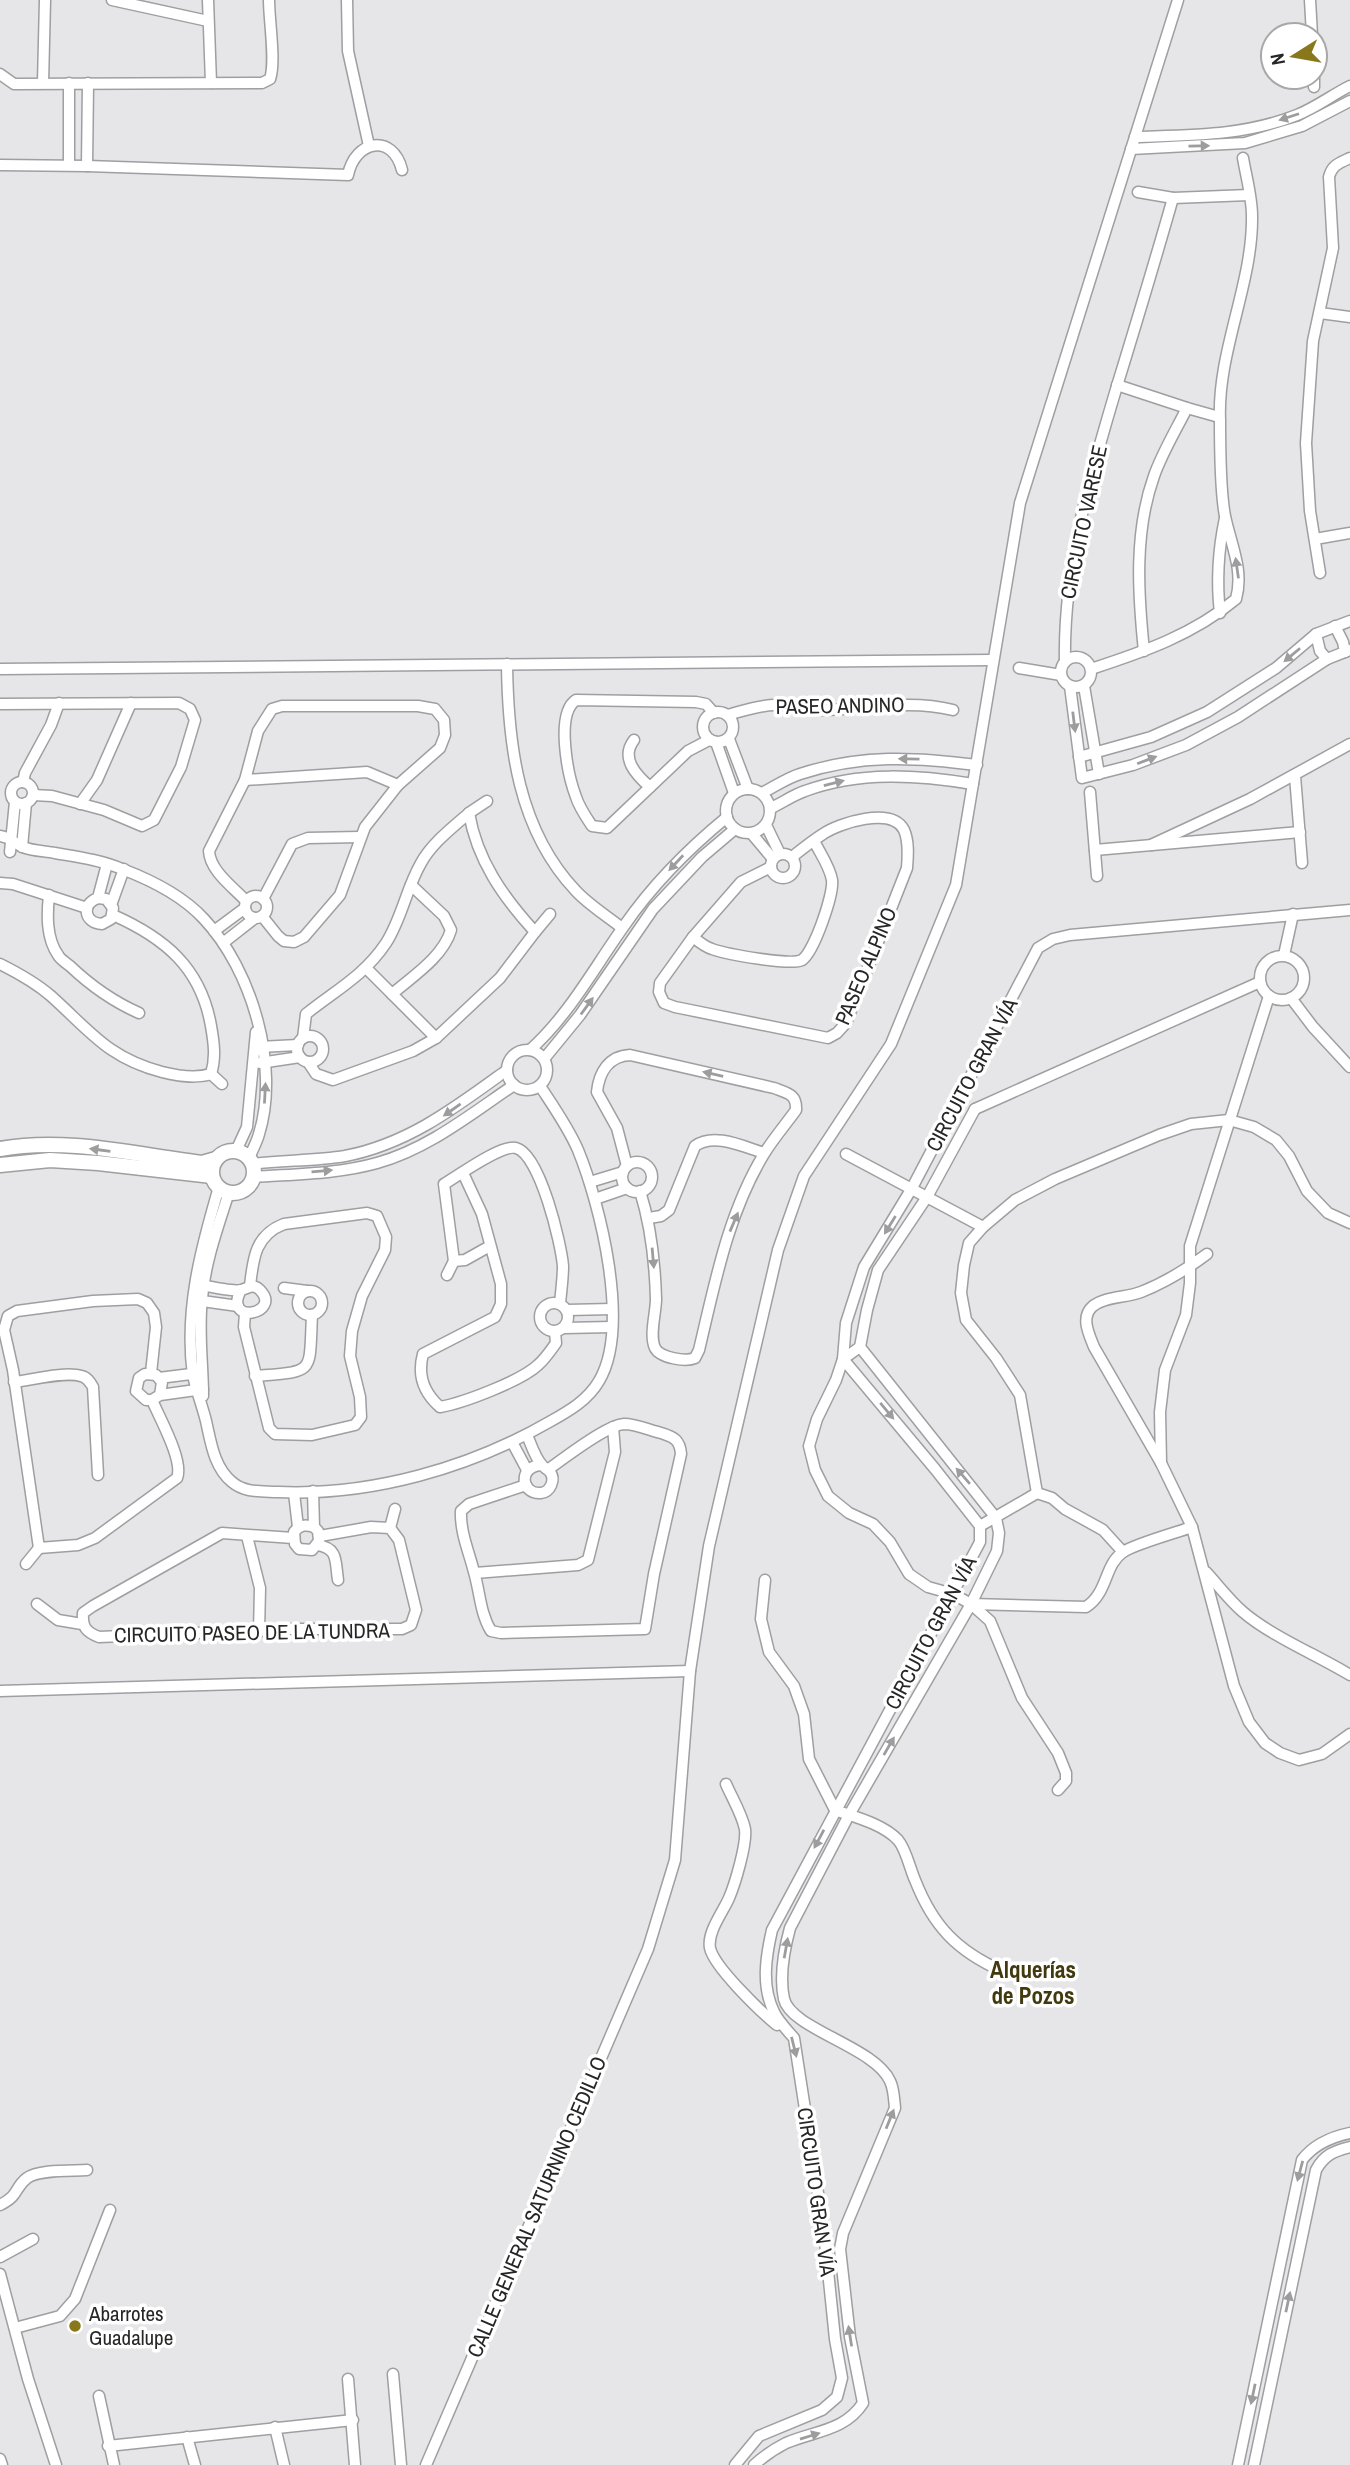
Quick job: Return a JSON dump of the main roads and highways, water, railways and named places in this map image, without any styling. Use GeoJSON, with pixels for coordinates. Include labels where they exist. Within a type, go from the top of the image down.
{"type":"FeatureCollection","features":[{"type":"Feature","properties":{"kind":"place","name":"Abarrotes Guadalupe"},"geometry":{"type":"Point","coordinates":[75,2326]}},
{"type":"Feature","properties":{"kind":"district","name":"Alquerías de Pozos"},"geometry":{"type":"Point","coordinates":[1033,1983]}}]}
